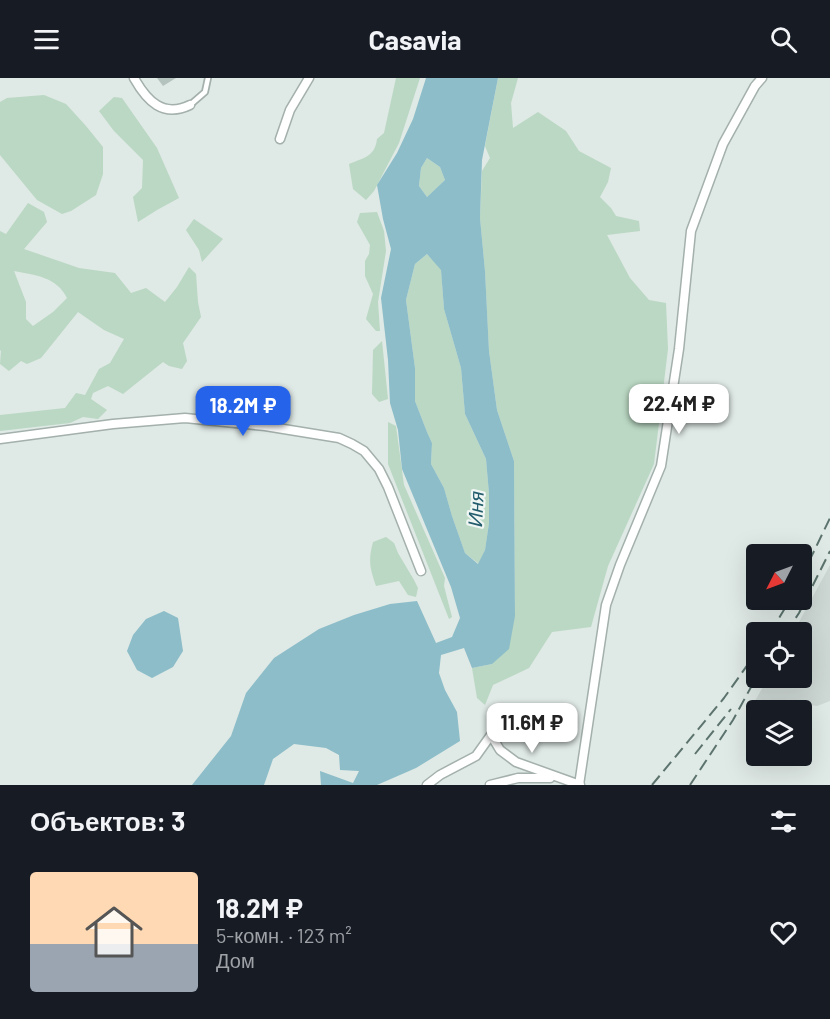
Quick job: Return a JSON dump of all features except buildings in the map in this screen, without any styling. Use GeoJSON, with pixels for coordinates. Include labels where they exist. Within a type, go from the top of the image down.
{"type":"FeatureCollection","features":[{"type":"Feature","properties":{"kind":"street"},"geometry":{"type":"LineString","coordinates":[[134,78],[153,103],[165,109],[179,110],[190,105]]}},
{"type":"Feature","properties":{"kind":"street"},"geometry":{"type":"LineString","coordinates":[[280,139],[290,110],[309,78]]}},
{"type":"Feature","properties":{"kind":"street"},"geometry":{"type":"LineString","coordinates":[[427,785],[476,756],[491,735],[500,750],[516,762],[579,785],[606,605],[661,466],[679,349],[690,231],[723,144],[755,86],[762,78]]}},
{"type":"Feature","properties":{"kind":"street"},"geometry":{"type":"LineString","coordinates":[[0,439],[113,424],[185,418],[265,426],[339,438],[364,452],[379,469],[421,571]]}},
{"type":"Feature","properties":{"kind":"street"},"geometry":{"type":"LineString","coordinates":[[490,785],[518,778],[566,779]]}},
{"type":"Feature","properties":{"kind":"lane"},"geometry":{"type":"LineString","coordinates":[[190,105],[205,92],[208,78]]}},
{"type":"Feature","properties":{"kind":"shaded area"},"geometry":{"type":"Polygon","coordinates":[[[830,565],[830,701],[817,706],[812,705],[812,700],[756,700],[762,688],[812,688],[812,622],[799,622],[806,610],[812,610],[812,598],[830,565]]]}},
{"type":"Feature","properties":{"kind":"green space"},"geometry":{"type":"Polygon","coordinates":[[[396,78],[420,78],[399,143],[374,191],[366,200],[353,189],[349,164],[371,153],[377,139],[384,133],[396,78]]]}},
{"type":"Feature","properties":{"kind":"green space"},"geometry":{"type":"Polygon","coordinates":[[[498,78],[518,78],[511,103],[513,128],[538,112],[566,131],[579,151],[611,168],[608,182],[600,197],[616,216],[639,221],[640,231],[607,235],[630,278],[649,300],[666,303],[668,349],[654,464],[608,566],[591,627],[552,632],[529,668],[493,685],[485,705],[477,698],[472,668],[492,664],[515,616],[514,461],[497,410],[489,351],[480,218],[482,171],[490,158],[485,146],[498,78]]]}},
{"type":"Feature","properties":{"kind":"green space"},"geometry":{"type":"Polygon","coordinates":[[[44,95],[66,104],[103,147],[103,174],[96,195],[62,214],[37,200],[0,155],[0,102],[7,98],[44,95]]]}},
{"type":"Feature","properties":{"kind":"green space"},"geometry":{"type":"Polygon","coordinates":[[[114,97],[122,98],[157,148],[179,198],[138,222],[133,197],[142,188],[143,160],[114,131],[99,111],[114,97]]]}},
{"type":"Feature","properties":{"kind":"green space"},"geometry":{"type":"Polygon","coordinates":[[[427,158],[440,167],[445,180],[427,197],[419,186],[421,168],[427,158]]]}},
{"type":"Feature","properties":{"kind":"green space"},"geometry":{"type":"Polygon","coordinates":[[[28,203],[44,212],[47,222],[24,249],[79,268],[115,273],[131,293],[146,288],[165,302],[189,267],[196,274],[201,317],[183,343],[187,361],[182,369],[163,362],[123,394],[108,386],[93,393],[91,399],[107,410],[98,419],[83,417],[70,423],[0,431],[0,415],[65,408],[76,393],[85,395],[99,369],[110,363],[124,339],[104,330],[78,312],[41,358],[27,364],[21,361],[9,371],[0,364],[0,231],[6,234],[28,203]],[[14,271],[26,302],[26,319],[33,326],[53,312],[67,298],[63,291],[51,281],[14,271]]]}},
{"type":"Feature","properties":{"kind":"green space"},"geometry":{"type":"Polygon","coordinates":[[[377,212],[384,231],[386,251],[378,302],[380,331],[376,331],[366,319],[373,294],[365,276],[365,261],[370,245],[357,222],[360,213],[377,212]]]}},
{"type":"Feature","properties":{"kind":"green space"},"geometry":{"type":"Polygon","coordinates":[[[194,219],[223,239],[202,262],[199,250],[186,230],[194,219]]]}},
{"type":"Feature","properties":{"kind":"green space"},"geometry":{"type":"Polygon","coordinates":[[[427,254],[441,269],[444,309],[461,368],[465,414],[486,459],[489,523],[485,550],[479,564],[465,553],[444,488],[431,464],[432,443],[415,401],[415,368],[406,300],[415,264],[427,254]]]}},
{"type":"Feature","properties":{"kind":"green space"},"geometry":{"type":"Polygon","coordinates":[[[382,341],[388,399],[379,402],[372,394],[373,350],[382,341]]]}},
{"type":"Feature","properties":{"kind":"green space"},"geometry":{"type":"Polygon","coordinates":[[[388,422],[396,426],[404,485],[445,578],[444,586],[452,617],[449,619],[388,464],[388,422]]]}},
{"type":"Feature","properties":{"kind":"green space"},"geometry":{"type":"Polygon","coordinates":[[[386,537],[394,543],[418,588],[416,597],[408,595],[399,581],[376,586],[370,564],[371,549],[373,542],[386,537]]]}},
{"type":"Feature","properties":{"kind":"water"},"geometry":{"type":"Polygon","coordinates":[[[426,78],[498,78],[482,160],[480,218],[489,351],[497,410],[514,461],[515,616],[509,649],[492,664],[472,668],[464,648],[441,655],[439,673],[457,712],[460,741],[416,768],[377,785],[321,785],[320,771],[353,783],[359,771],[340,770],[339,755],[326,748],[294,744],[273,759],[264,785],[192,785],[231,736],[246,693],[274,658],[319,629],[390,604],[417,601],[436,643],[452,637],[460,618],[451,587],[402,469],[398,430],[390,403],[381,298],[391,249],[377,185],[397,153],[413,119],[426,78]],[[427,158],[421,168],[419,186],[427,197],[445,180],[440,167],[427,158]],[[427,254],[415,264],[406,300],[415,368],[415,401],[432,443],[431,464],[444,488],[465,553],[478,564],[485,550],[489,523],[486,459],[465,414],[461,368],[444,309],[441,270],[427,254]]]}},
{"type":"Feature","properties":{"kind":"water"},"geometry":{"type":"Polygon","coordinates":[[[164,611],[178,618],[183,651],[173,667],[152,678],[137,670],[127,651],[133,635],[146,619],[164,611]]]}},
{"type":"Feature","properties":{"kind":"railway"},"geometry":{"type":"LineString","coordinates":[[812,555],[830,518]]}},
{"type":"Feature","properties":{"kind":"railway"},"geometry":{"type":"LineString","coordinates":[[793,622],[830,551]]}},
{"type":"Feature","properties":{"kind":"railway"},"geometry":{"type":"LineString","coordinates":[[777,622],[784,610]]}},
{"type":"Feature","properties":{"kind":"railway"},"geometry":{"type":"LineString","coordinates":[[652,785],[724,698],[746,667]]}},
{"type":"Feature","properties":{"kind":"railway"},"geometry":{"type":"LineString","coordinates":[[690,785],[733,720],[751,688]]}},
{"type":"Feature","properties":{"kind":"railway"},"geometry":{"type":"LineString","coordinates":[[695,754],[731,709]]}},
{"type":"Feature","properties":{"kind":"water label","name":"Иня"},"geometry":{"type":"Point","coordinates":[476,509]}}]}
